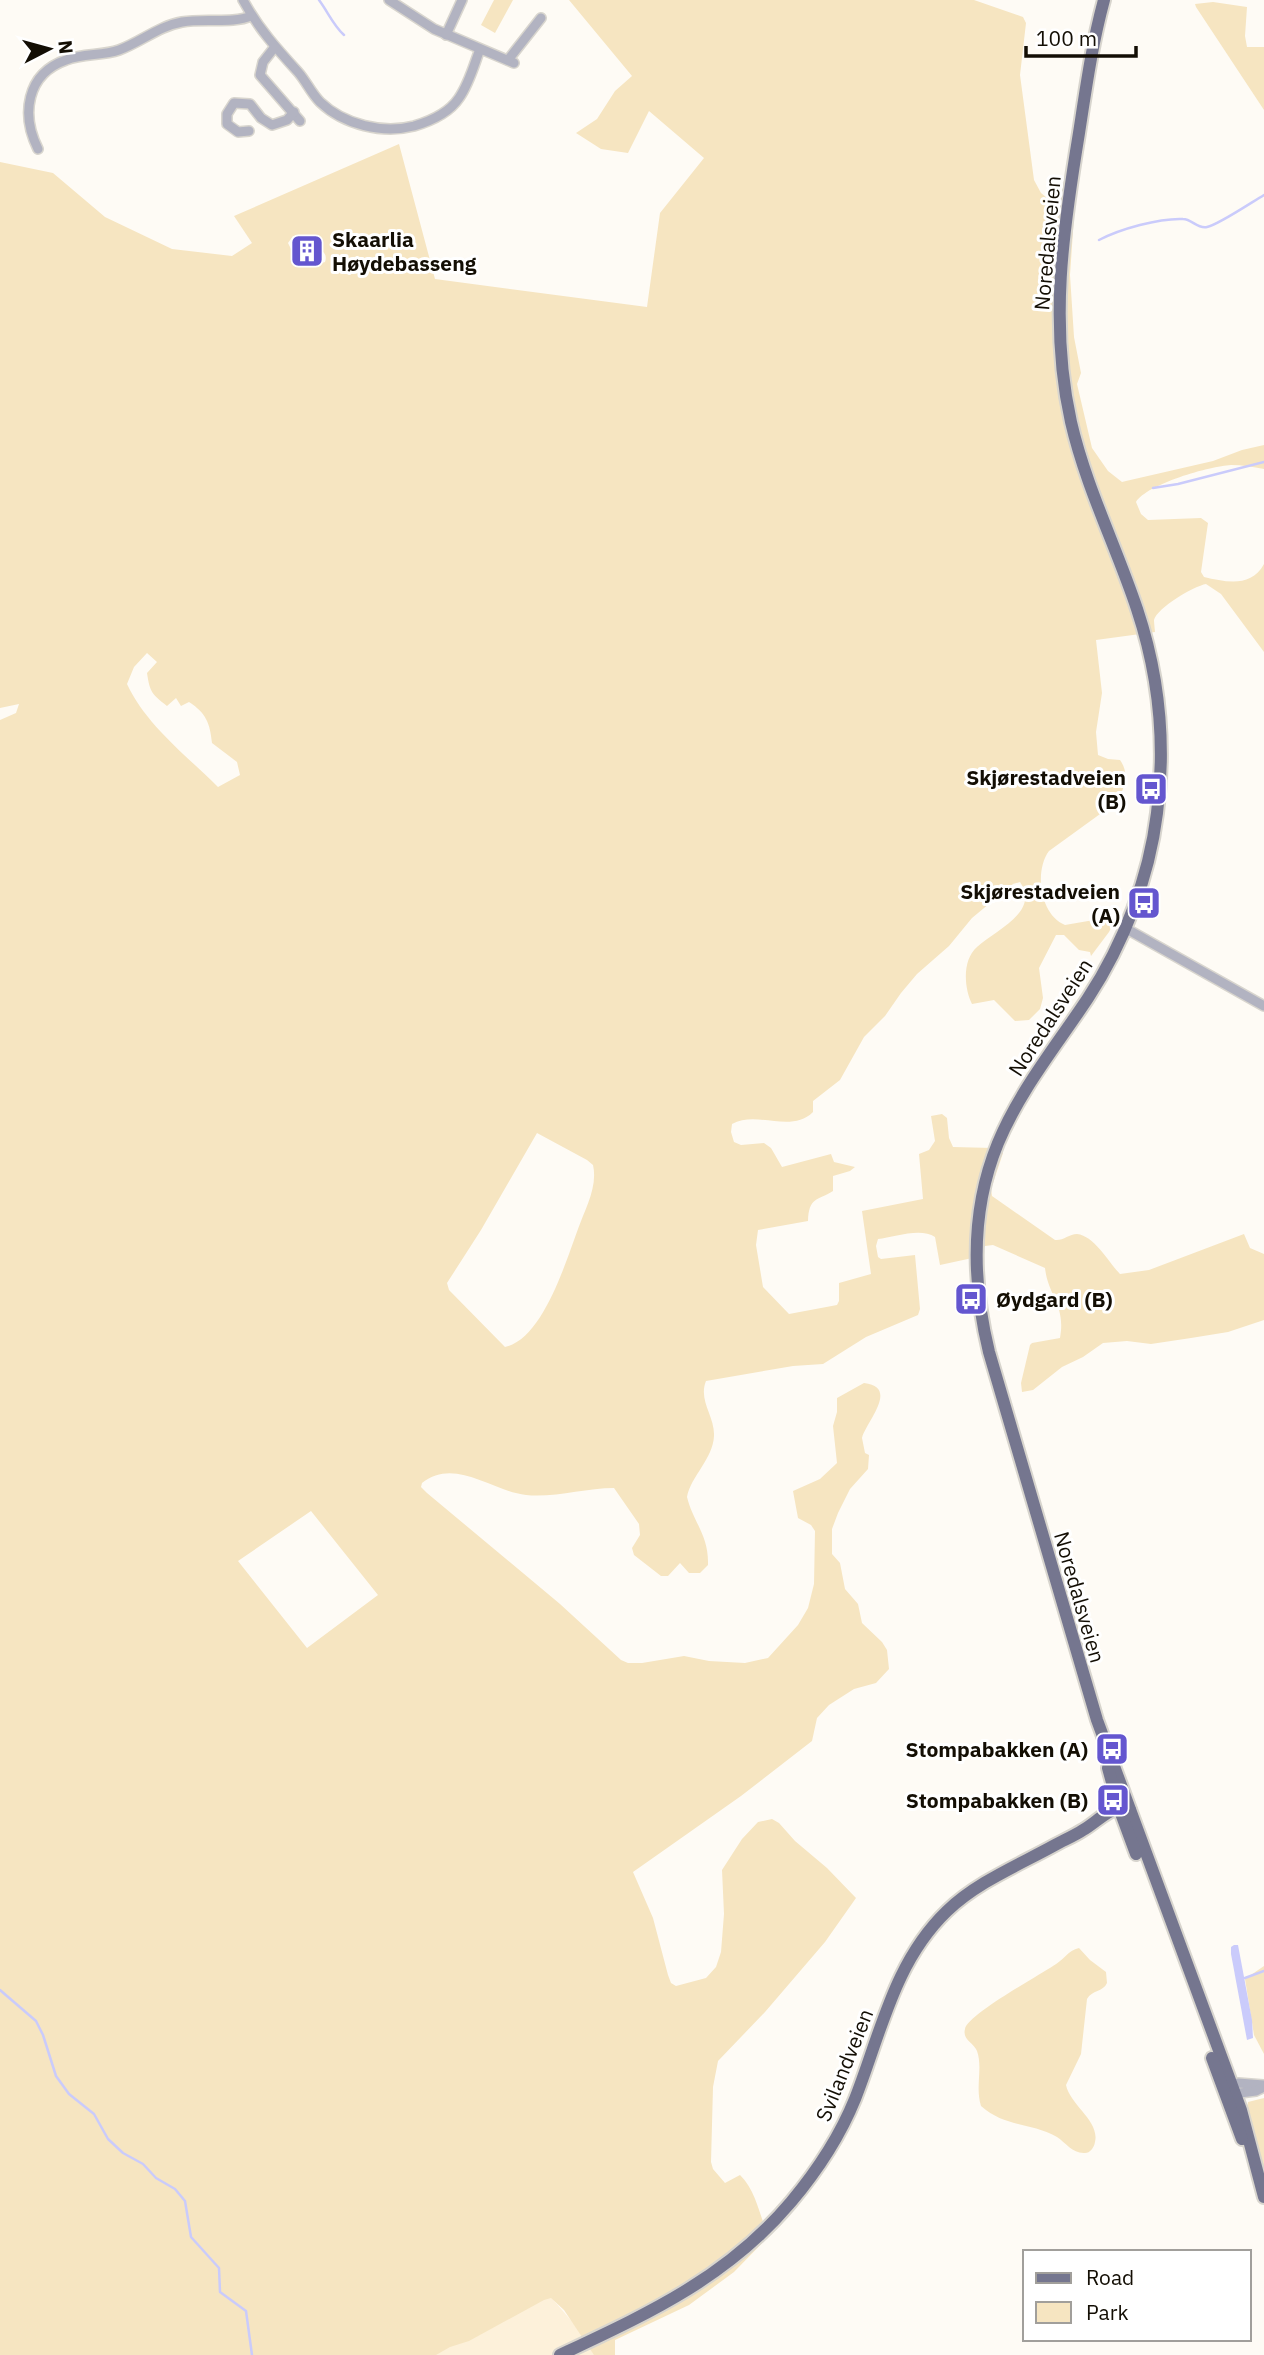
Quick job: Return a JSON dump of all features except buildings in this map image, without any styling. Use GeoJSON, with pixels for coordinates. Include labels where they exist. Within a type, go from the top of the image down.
{"type":"FeatureCollection","features":[{"type":"Feature","properties":{"kind":"main road","name":"Noredalsveien"},"geometry":{"type":"LineString","coordinates":[[1104,0],[1094,43],[1062,236],[1058,309],[1061,366],[1073,432],[1087,480],[1136,607],[1151,660],[1158,704],[1161,758],[1157,817],[1141,884],[1125,928],[1098,982],[1032,1080],[1007,1123],[986,1181],[976,1241],[977,1292],[989,1352],[1124,1812],[1230,2090],[1264,2197]]}},
{"type":"Feature","properties":{"kind":"main road","name":"Svilandveien"},"geometry":{"type":"LineString","coordinates":[[560,2355],[683,2294],[722,2268],[763,2233],[803,2187],[843,2124],[900,1977],[926,1934],[948,1910],[973,1891],[1085,1830],[1124,1812]]}},
{"type":"Feature","properties":{"kind":"street"},"geometry":{"type":"LineString","coordinates":[[243,0],[274,48],[298,72],[320,102],[337,115],[368,126],[399,129],[433,119],[452,106],[464,89],[480,49]]}},
{"type":"Feature","properties":{"kind":"street"},"geometry":{"type":"LineString","coordinates":[[446,35],[462,0]]}},
{"type":"Feature","properties":{"kind":"street"},"geometry":{"type":"LineString","coordinates":[[394,2],[446,35],[511,61],[541,18]]}},
{"type":"Feature","properties":{"kind":"street"},"geometry":{"type":"LineString","coordinates":[[38,149],[27,113],[40,79],[52,66],[74,58],[122,49],[176,23],[205,19],[240,20],[251,16]]}},
{"type":"Feature","properties":{"kind":"street"},"geometry":{"type":"LineString","coordinates":[[249,131],[238,132],[228,124],[227,111],[234,103],[250,104],[261,118],[272,125],[297,117],[260,75],[262,62],[274,48]]}},
{"type":"Feature","properties":{"kind":"street"},"geometry":{"type":"LineString","coordinates":[[1125,928],[1264,1006]]}},
{"type":"Feature","properties":{"kind":"street"},"geometry":{"type":"LineString","coordinates":[[1230,2090],[1256,2091],[1264,2086]]}},
{"type":"Feature","properties":{"kind":"shaded area"},"geometry":{"type":"Polygon","coordinates":[[[549,2295],[601,2355],[423,2355],[549,2295]]]}},
{"type":"Feature","properties":{"kind":"green space"},"geometry":{"type":"Polygon","coordinates":[[[494,0],[513,0],[495,33],[481,25],[494,0]]]}},
{"type":"Feature","properties":{"kind":"green space"},"geometry":{"type":"Polygon","coordinates":[[[569,0],[974,0],[1023,17],[1026,23],[1020,75],[1034,180],[1041,193],[1052,202],[1060,191],[1076,188],[1070,275],[1074,337],[1081,373],[1077,384],[1092,448],[1108,471],[1122,482],[1213,461],[1264,445],[1264,469],[1231,465],[1209,469],[1165,483],[1142,495],[1136,502],[1141,514],[1148,520],[1201,518],[1208,523],[1201,572],[1204,577],[1229,581],[1245,580],[1259,572],[1264,564],[1264,652],[1221,594],[1206,584],[1185,593],[1162,610],[1154,620],[1155,632],[1096,640],[1102,693],[1096,732],[1098,755],[1120,760],[1125,772],[1124,784],[1115,809],[1107,809],[1049,851],[1044,860],[1041,881],[1045,902],[1057,920],[1065,925],[1117,916],[1109,932],[1091,956],[1090,952],[1079,950],[1064,935],[1056,935],[1039,968],[1043,998],[1040,1009],[1029,1020],[1015,1021],[994,1000],[972,1004],[967,990],[966,974],[972,953],[1013,920],[1025,903],[1025,893],[1020,882],[1013,884],[972,918],[949,946],[917,974],[885,1016],[864,1037],[840,1080],[813,1101],[813,1112],[795,1121],[752,1119],[732,1124],[734,1142],[741,1145],[764,1143],[771,1148],[782,1167],[831,1154],[834,1162],[855,1167],[833,1176],[833,1191],[812,1204],[808,1221],[758,1230],[756,1245],[763,1287],[789,1314],[837,1305],[839,1283],[871,1274],[862,1211],[923,1199],[919,1154],[929,1150],[935,1141],[931,1116],[942,1114],[947,1118],[953,1147],[993,1148],[1003,1153],[991,1189],[992,1196],[1055,1240],[1077,1234],[1084,1236],[1120,1274],[1149,1270],[1244,1234],[1250,1248],[1264,1254],[1264,1320],[1228,1332],[1151,1344],[1127,1341],[1103,1343],[1062,1367],[1033,1390],[1022,1392],[1021,1383],[1030,1345],[1060,1338],[1061,1317],[1045,1268],[993,1245],[985,1246],[977,1257],[940,1265],[935,1237],[929,1234],[915,1233],[878,1239],[876,1246],[881,1259],[915,1255],[920,1309],[918,1315],[866,1337],[823,1364],[793,1366],[706,1381],[704,1395],[714,1429],[713,1444],[687,1497],[708,1554],[708,1565],[700,1573],[689,1573],[680,1563],[668,1576],[661,1576],[634,1555],[632,1548],[640,1535],[639,1524],[614,1488],[526,1495],[460,1474],[447,1473],[422,1483],[421,1487],[427,1493],[560,1604],[621,1660],[642,1663],[684,1656],[709,1661],[745,1663],[768,1658],[798,1625],[808,1608],[814,1584],[815,1531],[811,1525],[798,1518],[793,1491],[820,1479],[837,1463],[833,1426],[837,1398],[864,1383],[879,1391],[878,1406],[862,1438],[865,1453],[869,1455],[868,1469],[850,1489],[838,1513],[832,1529],[832,1554],[840,1563],[845,1589],[858,1604],[862,1623],[887,1650],[889,1669],[876,1683],[854,1689],[829,1705],[817,1718],[812,1741],[741,1796],[633,1872],[653,1918],[671,1983],[676,1986],[706,1978],[716,1967],[721,1952],[724,1914],[722,1870],[742,1839],[758,1822],[772,1819],[779,1823],[856,1898],[825,1942],[765,2012],[718,2061],[713,2087],[713,2169],[725,2183],[740,2175],[746,2182],[769,2236],[734,2272],[689,2305],[615,2340],[615,2355],[594,2355],[564,2310],[551,2298],[469,2341],[436,2355],[0,2355],[0,720],[16,713],[19,704],[0,708],[0,162],[53,173],[105,217],[172,249],[232,256],[252,243],[234,216],[399,144],[435,279],[647,307],[660,213],[704,158],[649,111],[628,153],[601,149],[576,133],[597,119],[615,91],[632,76],[569,0]],[[293,236],[288,243],[292,251],[300,251],[310,256],[315,265],[325,262],[324,252],[314,251],[304,245],[300,237],[293,236]],[[147,653],[134,667],[127,684],[145,713],[168,739],[218,787],[240,775],[237,762],[212,743],[208,724],[199,710],[189,702],[181,706],[176,698],[167,706],[152,692],[147,673],[157,662],[147,653]],[[537,1133],[447,1283],[449,1290],[505,1347],[519,1341],[531,1330],[551,1297],[590,1198],[594,1181],[593,1165],[537,1133]],[[311,1511],[238,1561],[307,1648],[378,1595],[311,1511]]]}},
{"type":"Feature","properties":{"kind":"green space"},"geometry":{"type":"Polygon","coordinates":[[[1213,2],[1247,7],[1247,47],[1264,47],[1264,110],[1195,4],[1213,2]]]}},
{"type":"Feature","properties":{"kind":"green space"},"geometry":{"type":"Polygon","coordinates":[[[1079,1948],[1106,1972],[1107,1983],[1087,1999],[1081,2054],[1066,2085],[1095,2134],[1093,2148],[1085,2153],[1073,2150],[1047,2132],[1009,2122],[981,2106],[979,2057],[965,2033],[969,2023],[977,2015],[1079,1948]]]}},
{"type":"Feature","properties":{"kind":"green space"},"geometry":{"type":"Polygon","coordinates":[[[1264,1966],[1264,2054],[1254,2035],[1245,1979],[1264,1966]]]}},
{"type":"Feature","properties":{"kind":"green space"},"geometry":{"type":"Polygon","coordinates":[[[1264,2098],[1264,2187],[1246,2114],[1248,2102],[1264,2098]]]}},
{"type":"Feature","properties":{"kind":"water"},"geometry":{"type":"Polygon","coordinates":[[[1238,1945],[1252,2020],[1253,2038],[1247,2040],[1231,1954],[1231,1947],[1238,1945]]]}},
{"type":"Feature","properties":{"kind":"waterway"},"geometry":{"type":"LineString","coordinates":[[319,0],[344,35]]}},
{"type":"Feature","properties":{"kind":"waterway"},"geometry":{"type":"LineString","coordinates":[[1099,240],[1128,228],[1163,220],[1186,219],[1200,227],[1207,227],[1264,195]]}},
{"type":"Feature","properties":{"kind":"waterway"},"geometry":{"type":"LineString","coordinates":[[1153,488],[1264,462]]}},
{"type":"Feature","properties":{"kind":"waterway"},"geometry":{"type":"LineString","coordinates":[[1245,1978],[1264,1971]]}},
{"type":"Feature","properties":{"kind":"waterway"},"geometry":{"type":"LineString","coordinates":[[0,1990],[36,2021],[56,2076],[69,2094],[94,2114],[108,2139],[123,2153],[143,2164],[156,2178],[175,2189],[185,2201],[191,2237],[219,2268],[220,2292],[246,2311],[252,2355]]}},
{"type":"Feature","properties":{"kind":"place","name":"Skaarlia Høydebasseng"},"geometry":{"type":"Point","coordinates":[307,251]}},
{"type":"Feature","properties":{"kind":"place","name":"Skjørestadveien (B)"},"geometry":{"type":"Point","coordinates":[1151,789]}},
{"type":"Feature","properties":{"kind":"place","name":"Skjørestadveien (A)"},"geometry":{"type":"Point","coordinates":[1144,903]}},
{"type":"Feature","properties":{"kind":"place","name":"Øydgard (B)"},"geometry":{"type":"Point","coordinates":[971,1299]}},
{"type":"Feature","properties":{"kind":"place","name":"Stompabakken (A)"},"geometry":{"type":"Point","coordinates":[1112,1749]}},
{"type":"Feature","properties":{"kind":"place","name":"Stompabakken (B)"},"geometry":{"type":"Point","coordinates":[1113,1800]}}]}
